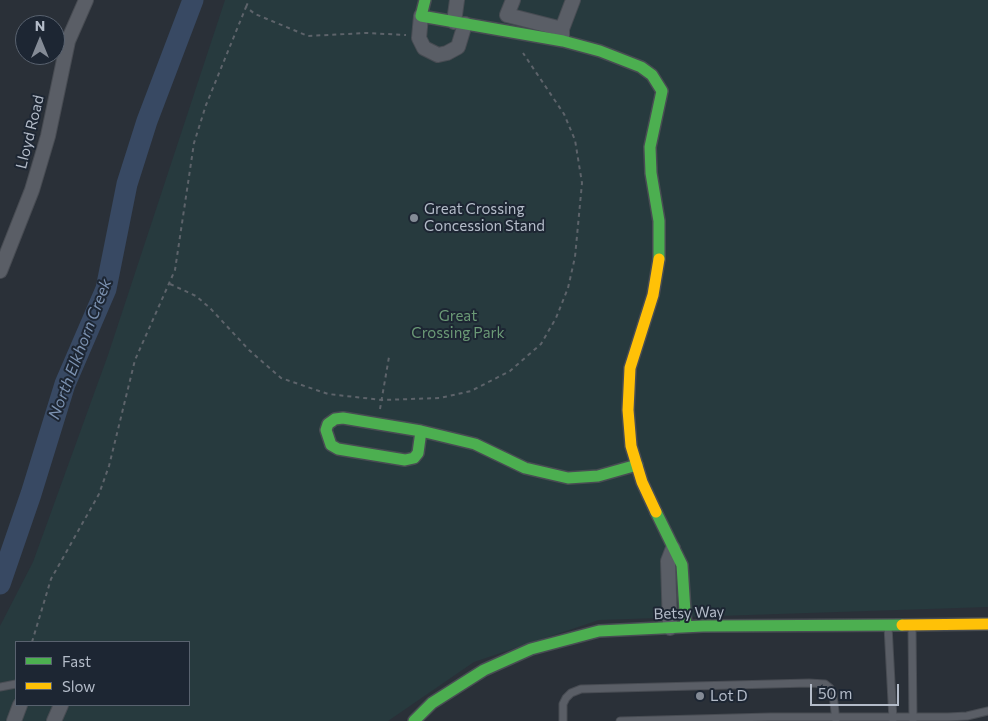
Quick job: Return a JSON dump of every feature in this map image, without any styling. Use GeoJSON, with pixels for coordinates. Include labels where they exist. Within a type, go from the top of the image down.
{"type":"FeatureCollection","features":[{"type":"Feature","properties":{"kind":"street","name":"Lloyd Road"},"geometry":{"type":"LineString","coordinates":[[0,271],[32,190],[48,136],[68,41],[86,0]]}},
{"type":"Feature","properties":{"kind":"street"},"geometry":{"type":"LineString","coordinates":[[425,0],[419,38],[424,48],[438,55],[458,47],[459,23],[457,0]]}},
{"type":"Feature","properties":{"kind":"street"},"geometry":{"type":"LineString","coordinates":[[512,0],[506,15],[641,67],[652,75],[662,91],[650,147],[651,173],[659,221],[660,256],[653,295],[630,368],[628,410],[632,446],[642,482],[673,548],[668,561],[686,627]]}},
{"type":"Feature","properties":{"kind":"street"},"geometry":{"type":"LineString","coordinates":[[562,35],[573,0]]}},
{"type":"Feature","properties":{"kind":"street"},"geometry":{"type":"LineString","coordinates":[[421,16],[459,23],[562,35]]}},
{"type":"Feature","properties":{"kind":"street"},"geometry":{"type":"LineString","coordinates":[[421,431],[418,453],[414,458],[405,460],[338,449],[331,446],[327,438],[328,424],[335,419],[342,418],[421,431],[475,444],[525,468],[568,478],[598,476],[637,465]]}},
{"type":"Feature","properties":{"kind":"street"},"geometry":{"type":"LineString","coordinates":[[670,628],[676,585]]}},
{"type":"Feature","properties":{"kind":"street","name":"Betsy Way"},"geometry":{"type":"LineString","coordinates":[[414,721],[432,703],[484,670],[531,649],[599,631],[686,627],[988,624]]}},
{"type":"Feature","properties":{"kind":"street"},"geometry":{"type":"LineString","coordinates":[[14,721],[20,706]]}},
{"type":"Feature","properties":{"kind":"street"},"geometry":{"type":"LineString","coordinates":[[54,721],[61,706]]}},
{"type":"Feature","properties":{"kind":"lane"},"geometry":{"type":"LineString","coordinates":[[888,625],[893,719]]}},
{"type":"Feature","properties":{"kind":"lane"},"geometry":{"type":"LineString","coordinates":[[912,625],[913,719]]}},
{"type":"Feature","properties":{"kind":"lane"},"geometry":{"type":"LineString","coordinates":[[563,721],[563,704],[566,698],[571,693],[581,689],[810,683],[825,684],[830,688],[833,694],[836,719]]}},
{"type":"Feature","properties":{"kind":"lane"},"geometry":{"type":"LineString","coordinates":[[0,687],[15,684]]}},
{"type":"Feature","properties":{"kind":"lane"},"geometry":{"type":"LineString","coordinates":[[620,721],[913,719],[967,716],[988,711]]}},
{"type":"Feature","properties":{"kind":"path"},"geometry":{"type":"LineString","coordinates":[[32,641],[51,578],[99,494],[106,475],[135,360],[170,284],[179,255],[179,235],[194,143],[206,105],[249,0]]}},
{"type":"Feature","properties":{"kind":"path"},"geometry":{"type":"LineString","coordinates":[[246,8],[255,14],[308,36],[366,33],[413,36]]}},
{"type":"Feature","properties":{"kind":"path"},"geometry":{"type":"LineString","coordinates":[[170,284],[196,296],[210,308],[249,350],[280,378],[328,394],[382,400],[440,398],[471,391],[510,371],[541,344],[556,318],[568,288],[575,257],[582,183],[575,140],[564,114],[523,54]]}},
{"type":"Feature","properties":{"kind":"path"},"geometry":{"type":"LineString","coordinates":[[377,424],[389,357]]}},
{"type":"Feature","properties":{"kind":"green space","name":"Great Crossing Park"},"geometry":{"type":"Polygon","coordinates":[[[225,0],[988,0],[988,607],[599,620],[474,662],[388,721],[0,721],[0,626],[33,562],[108,355],[225,0]]]}},
{"type":"Feature","properties":{"kind":"waterway","name":"North Elkhorn Creek"},"geometry":{"type":"LineString","coordinates":[[0,584],[31,494],[65,384],[106,289],[127,184],[147,121],[193,0]]}},
{"type":"Feature","properties":{"kind":"traffic: fast"},"geometry":{"type":"LineString","coordinates":[[425,0],[421,16],[563,41],[600,51],[641,67],[652,75],[662,91],[650,147],[651,173],[659,221],[659,259]]}},
{"type":"Feature","properties":{"kind":"traffic: fast"},"geometry":{"type":"LineString","coordinates":[[421,431],[418,453],[414,458],[405,460],[338,449],[331,445],[326,430],[328,424],[335,419],[343,418],[421,431],[475,444],[525,468],[568,478],[598,476],[637,465]]}},
{"type":"Feature","properties":{"kind":"traffic: fast"},"geometry":{"type":"LineString","coordinates":[[656,512],[682,565],[686,627]]}},
{"type":"Feature","properties":{"kind":"traffic: fast"},"geometry":{"type":"LineString","coordinates":[[414,721],[432,703],[484,670],[531,649],[599,631],[703,626],[902,625]]}},
{"type":"Feature","properties":{"kind":"traffic: slow"},"geometry":{"type":"LineString","coordinates":[[656,512],[642,482],[631,446],[628,410],[630,368],[653,295],[659,259]]}},
{"type":"Feature","properties":{"kind":"traffic: slow"},"geometry":{"type":"LineString","coordinates":[[902,625],[988,624]]}},
{"type":"Feature","properties":{"kind":"place","name":"Great Crossing Concession Stand"},"geometry":{"type":"Point","coordinates":[414,218]}},
{"type":"Feature","properties":{"kind":"place","name":"Lot D"},"geometry":{"type":"Point","coordinates":[700,696]}}]}
